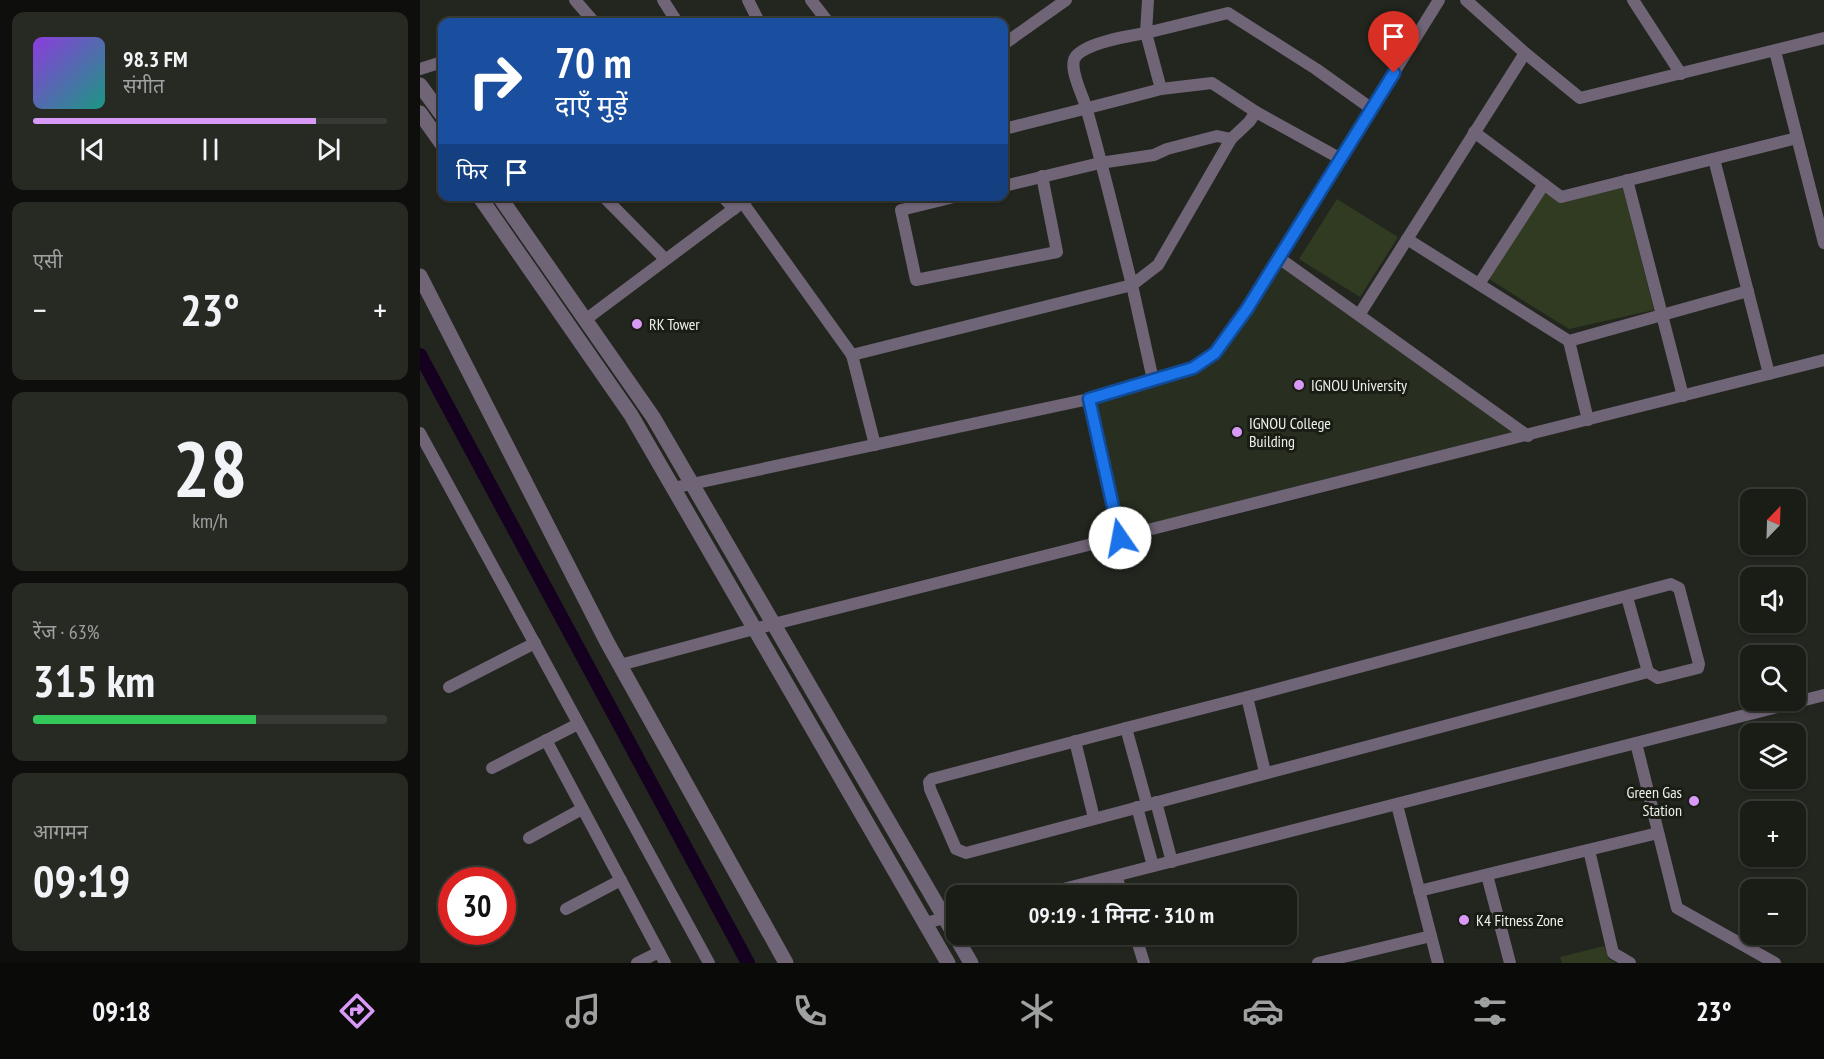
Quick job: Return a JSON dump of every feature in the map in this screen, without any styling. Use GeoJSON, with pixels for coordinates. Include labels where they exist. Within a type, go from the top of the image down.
{"type":"FeatureCollection","features":[{"type":"Feature","properties":{"kind":"street"},"geometry":{"type":"LineString","coordinates":[[575,0],[591,18]]}},
{"type":"Feature","properties":{"kind":"street"},"geometry":{"type":"LineString","coordinates":[[663,0],[674,18]]}},
{"type":"Feature","properties":{"kind":"street"},"geometry":{"type":"LineString","coordinates":[[748,0],[757,18]]}},
{"type":"Feature","properties":{"kind":"street"},"geometry":{"type":"LineString","coordinates":[[1008,41],[1066,0]]}},
{"type":"Feature","properties":{"kind":"street"},"geometry":{"type":"LineString","coordinates":[[1148,0],[1146,33],[1161,89]]}},
{"type":"Feature","properties":{"kind":"street"},"geometry":{"type":"LineString","coordinates":[[673,488],[1089,399],[1193,368],[1215,353],[1247,309],[1439,0]]}},
{"type":"Feature","properties":{"kind":"street"},"geometry":{"type":"LineString","coordinates":[[1466,0],[1580,98],[1824,38]]}},
{"type":"Feature","properties":{"kind":"street"},"geometry":{"type":"LineString","coordinates":[[1633,0],[1681,74]]}},
{"type":"Feature","properties":{"kind":"street"},"geometry":{"type":"LineString","coordinates":[[816,2],[826,18]]}},
{"type":"Feature","properties":{"kind":"street"},"geometry":{"type":"LineString","coordinates":[[1153,380],[1132,285],[1074,70],[1076,55],[1088,48],[1118,38],[1228,13],[1316,69],[1372,109]]}},
{"type":"Feature","properties":{"kind":"street"},"geometry":{"type":"LineString","coordinates":[[1775,51],[1824,243]]}},
{"type":"Feature","properties":{"kind":"street"},"geometry":{"type":"LineString","coordinates":[[1359,315],[1525,53]]}},
{"type":"Feature","properties":{"kind":"street"},"geometry":{"type":"LineString","coordinates":[[420,69],[438,63]]}},
{"type":"Feature","properties":{"kind":"street"},"geometry":{"type":"LineString","coordinates":[[1008,128],[1161,89],[1212,83],[1256,112],[1341,159]]}},
{"type":"Feature","properties":{"kind":"street"},"geometry":{"type":"LineString","coordinates":[[420,85],[438,110]]}},
{"type":"Feature","properties":{"kind":"street"},"geometry":{"type":"LineString","coordinates":[[420,112],[438,138]]}},
{"type":"Feature","properties":{"kind":"street"},"geometry":{"type":"LineString","coordinates":[[852,355],[1132,285],[1158,265],[1231,139],[1256,112]]}},
{"type":"Feature","properties":{"kind":"street"},"geometry":{"type":"LineString","coordinates":[[1474,132],[1561,197],[1797,138]]}},
{"type":"Feature","properties":{"kind":"street"},"geometry":{"type":"LineString","coordinates":[[1008,185],[1100,163],[1154,155],[1167,149],[1217,136],[1231,139]]}},
{"type":"Feature","properties":{"kind":"street"},"geometry":{"type":"LineString","coordinates":[[1714,159],[1769,374]]}},
{"type":"Feature","properties":{"kind":"street"},"geometry":{"type":"LineString","coordinates":[[938,201],[901,210],[916,280],[1057,252],[1042,176]]}},
{"type":"Feature","properties":{"kind":"street"},"geometry":{"type":"LineString","coordinates":[[1627,180],[1683,396]]}},
{"type":"Feature","properties":{"kind":"street"},"geometry":{"type":"LineString","coordinates":[[1479,284],[1544,184]]}},
{"type":"Feature","properties":{"kind":"street"},"geometry":{"type":"LineString","coordinates":[[482,201],[631,415],[948,963]]}},
{"type":"Feature","properties":{"kind":"street"},"geometry":{"type":"LineString","coordinates":[[502,201],[653,417],[773,624],[946,908]]}},
{"type":"Feature","properties":{"kind":"street"},"geometry":{"type":"LineString","coordinates":[[608,201],[664,259]]}},
{"type":"Feature","properties":{"kind":"street"},"geometry":{"type":"LineString","coordinates":[[585,320],[664,259],[743,203],[852,355],[875,445]]}},
{"type":"Feature","properties":{"kind":"street"},"geometry":{"type":"LineString","coordinates":[[1407,239],[1569,340],[1588,420]]}},
{"type":"Feature","properties":{"kind":"street"},"geometry":{"type":"LineString","coordinates":[[1279,258],[1527,436]]}},
{"type":"Feature","properties":{"kind":"street"},"geometry":{"type":"LineString","coordinates":[[420,276],[621,665],[786,963]]}},
{"type":"Feature","properties":{"kind":"street"},"geometry":{"type":"LineString","coordinates":[[1569,340],[1748,291]]}},
{"type":"Feature","properties":{"kind":"street"},"geometry":{"type":"LineString","coordinates":[[621,665],[773,624],[1824,360]]}},
{"type":"Feature","properties":{"kind":"street"},"geometry":{"type":"LineString","coordinates":[[1089,399],[1120,538]]}},
{"type":"Feature","properties":{"kind":"street"},"geometry":{"type":"LineString","coordinates":[[420,433],[708,963]]}},
{"type":"Feature","properties":{"kind":"street"},"geometry":{"type":"LineString","coordinates":[[1627,597],[1648,672],[1658,678],[1699,666],[1680,591],[1676,585],[1671,584],[932,780],[929,782],[930,789],[956,849],[961,853],[1264,771],[1648,672]]}},
{"type":"Feature","properties":{"kind":"street"},"geometry":{"type":"LineString","coordinates":[[449,687],[535,644]]}},
{"type":"Feature","properties":{"kind":"street"},"geometry":{"type":"LineString","coordinates":[[1080,885],[1824,695]]}},
{"type":"Feature","properties":{"kind":"street"},"geometry":{"type":"LineString","coordinates":[[1247,697],[1264,771]]}},
{"type":"Feature","properties":{"kind":"street"},"geometry":{"type":"LineString","coordinates":[[492,768],[578,724]]}},
{"type":"Feature","properties":{"kind":"street"},"geometry":{"type":"LineString","coordinates":[[1126,728],[1147,804],[1172,862]]}},
{"type":"Feature","properties":{"kind":"street"},"geometry":{"type":"LineString","coordinates":[[546,740],[662,957],[637,963]]}},
{"type":"Feature","properties":{"kind":"street"},"geometry":{"type":"LineString","coordinates":[[1075,741],[1094,818]]}},
{"type":"Feature","properties":{"kind":"street"},"geometry":{"type":"LineString","coordinates":[[1636,743],[1677,908],[1775,963]]}},
{"type":"Feature","properties":{"kind":"street"},"geometry":{"type":"LineString","coordinates":[[1147,804],[1153,866]]}},
{"type":"Feature","properties":{"kind":"street"},"geometry":{"type":"LineString","coordinates":[[1397,805],[1438,963]]}},
{"type":"Feature","properties":{"kind":"street"},"geometry":{"type":"LineString","coordinates":[[529,838],[582,809]]}},
{"type":"Feature","properties":{"kind":"street"},"geometry":{"type":"LineString","coordinates":[[1419,891],[1658,833]]}},
{"type":"Feature","properties":{"kind":"street"},"geometry":{"type":"LineString","coordinates":[[1589,850],[1613,953],[1630,963]]}},
{"type":"Feature","properties":{"kind":"street"},"geometry":{"type":"LineString","coordinates":[[1487,875],[1510,963]]}},
{"type":"Feature","properties":{"kind":"street"},"geometry":{"type":"LineString","coordinates":[[1116,876],[1119,885]]}},
{"type":"Feature","properties":{"kind":"street"},"geometry":{"type":"LineString","coordinates":[[566,909],[621,880]]}},
{"type":"Feature","properties":{"kind":"street"},"geometry":{"type":"LineString","coordinates":[[925,923],[946,917]]}},
{"type":"Feature","properties":{"kind":"street"},"geometry":{"type":"LineString","coordinates":[[1318,963],[1339,961],[1431,936]]}},
{"type":"Feature","properties":{"kind":"street"},"geometry":{"type":"LineString","coordinates":[[963,945],[971,963]]}},
{"type":"Feature","properties":{"kind":"street"},"geometry":{"type":"LineString","coordinates":[[1138,945],[1144,963]]}},
{"type":"Feature","properties":{"kind":"shaded area","name":"IGNOU University"},"geometry":{"type":"Polygon","coordinates":[[[1279,258],[1528,436],[1122,535],[1091,400],[1216,354],[1279,258]]]}},
{"type":"Feature","properties":{"kind":"green space"},"geometry":{"type":"Polygon","coordinates":[[[1623,188],[1654,310],[1569,329],[1489,279],[1545,191],[1560,202],[1623,188]]]}},
{"type":"Feature","properties":{"kind":"green space"},"geometry":{"type":"Polygon","coordinates":[[[1337,199],[1398,237],[1360,297],[1299,259],[1337,199]]]}},
{"type":"Feature","properties":{"kind":"green space"},"geometry":{"type":"Polygon","coordinates":[[[1604,946],[1609,959],[1617,963],[1562,963],[1560,957],[1604,946]]]}},
{"type":"Feature","properties":{"kind":"waterway"},"geometry":{"type":"LineString","coordinates":[[420,355],[748,963]]}},
{"type":"Feature","properties":{"kind":"place","name":"RK Tower"},"geometry":{"type":"Point","coordinates":[637,324]}},
{"type":"Feature","properties":{"kind":"place","name":"IGNOU University"},"geometry":{"type":"Point","coordinates":[1299,385]}},
{"type":"Feature","properties":{"kind":"place","name":"IGNOU College Building"},"geometry":{"type":"Point","coordinates":[1237,432]}},
{"type":"Feature","properties":{"kind":"place","name":"Green Gas Station"},"geometry":{"type":"Point","coordinates":[1694,801]}},
{"type":"Feature","properties":{"kind":"place","name":"K4 Fitness Zone"},"geometry":{"type":"Point","coordinates":[1464,920]}},
{"type":"Feature","properties":{"kind":"route"},"geometry":{"type":"LineString","coordinates":[[1120,538],[1089,399],[1193,368],[1215,353],[1247,309],[1394,73]]}}]}
